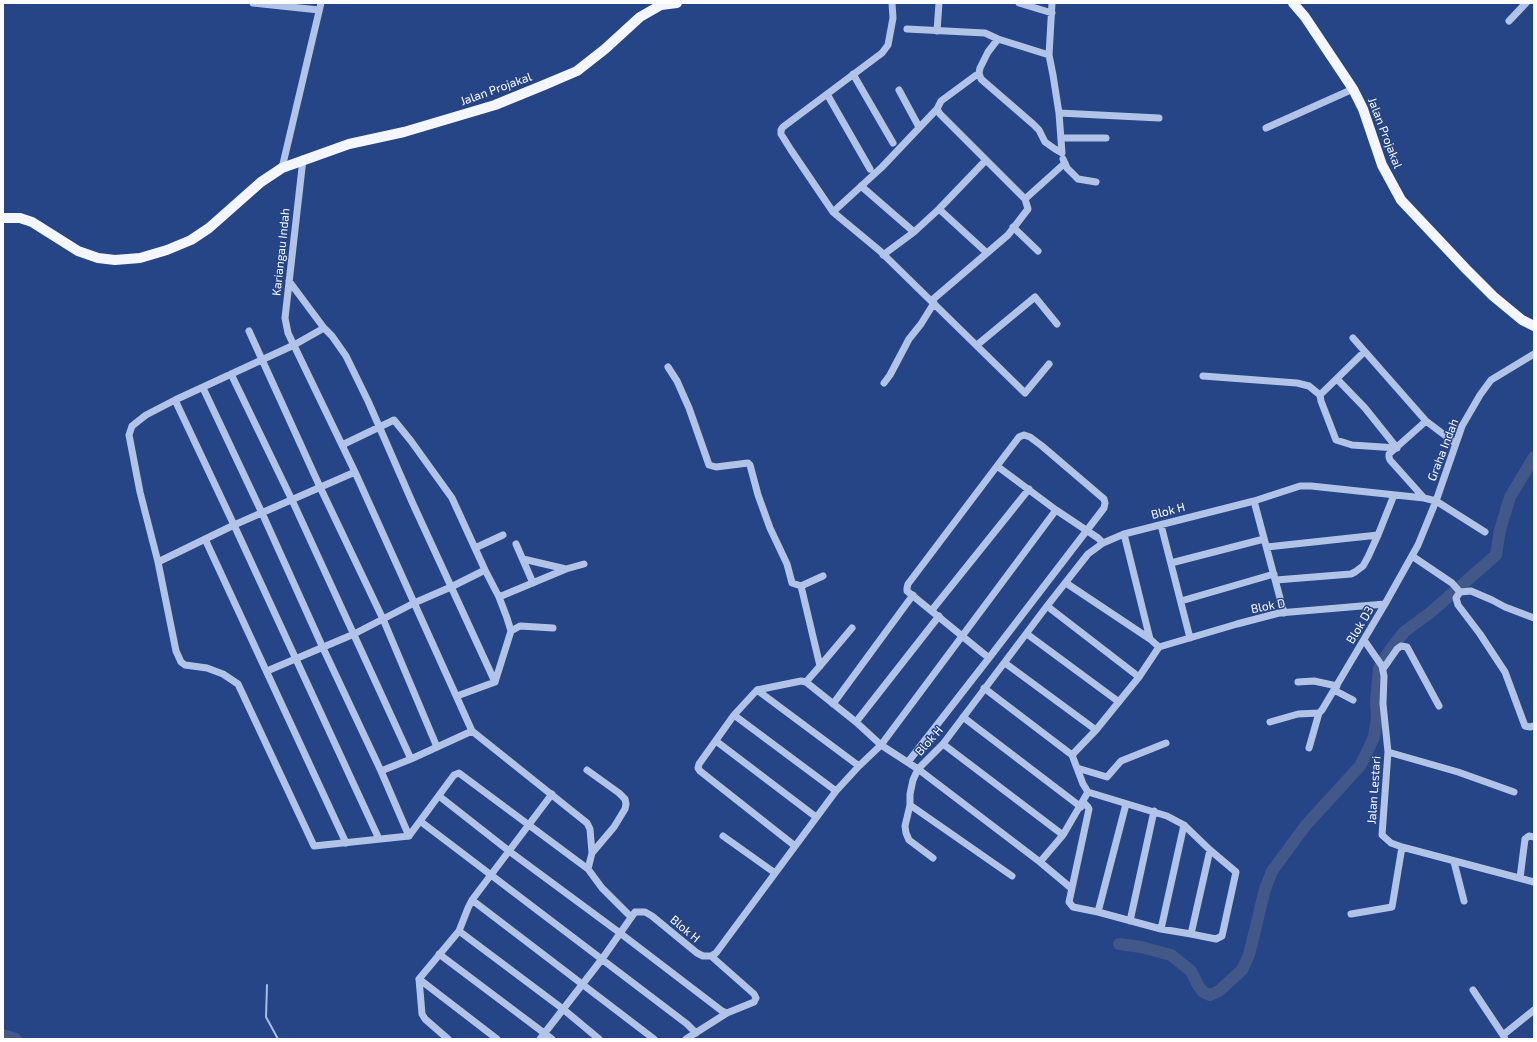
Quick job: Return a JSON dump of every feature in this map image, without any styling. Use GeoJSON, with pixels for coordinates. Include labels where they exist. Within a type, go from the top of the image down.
{"type":"FeatureCollection","features":[{"type":"Feature","properties":{"kind":"main road","name":"Jalan Projakal"},"geometry":{"type":"LineString","coordinates":[[3,218],[20,218],[32,222],[78,251],[98,258],[115,260],[140,258],[167,250],[191,240],[209,228],[261,182],[282,168],[303,159],[349,144],[404,132],[494,105],[544,85],[577,71],[605,49],[640,16],[661,5],[677,3]]}},
{"type":"Feature","properties":{"kind":"main road","name":"Jalan Projakal"},"geometry":{"type":"LineString","coordinates":[[1293,3],[1308,22],[1353,89],[1363,109],[1382,165],[1401,200],[1493,296],[1522,320],[1534,326]]}},
{"type":"Feature","properties":{"kind":"street"},"geometry":{"type":"LineString","coordinates":[[255,3],[320,6],[282,168]]}},
{"type":"Feature","properties":{"kind":"street"},"geometry":{"type":"LineString","coordinates":[[892,3],[893,18],[888,45],[882,53],[783,126],[781,134],[790,150],[833,212],[883,254],[1025,393],[1049,364]]}},
{"type":"Feature","properties":{"kind":"street"},"geometry":{"type":"LineString","coordinates":[[937,31],[939,3]]}},
{"type":"Feature","properties":{"kind":"street"},"geometry":{"type":"LineString","coordinates":[[1019,3],[1052,13]]}},
{"type":"Feature","properties":{"kind":"street"},"geometry":{"type":"LineString","coordinates":[[1052,3],[1049,55],[1059,113],[1062,153],[1067,168],[1078,179],[1096,182]]}},
{"type":"Feature","properties":{"kind":"street"},"geometry":{"type":"LineString","coordinates":[[1509,21],[1526,3]]}},
{"type":"Feature","properties":{"kind":"street"},"geometry":{"type":"LineString","coordinates":[[907,29],[972,31],[985,33],[998,39],[1049,55]]}},
{"type":"Feature","properties":{"kind":"street"},"geometry":{"type":"LineString","coordinates":[[833,212],[882,167],[937,109],[941,101],[978,73],[988,52],[998,39]]}},
{"type":"Feature","properties":{"kind":"street"},"geometry":{"type":"LineString","coordinates":[[978,73],[982,79],[1039,130],[1045,142],[1062,153]]}},
{"type":"Feature","properties":{"kind":"street"},"geometry":{"type":"LineString","coordinates":[[853,74],[893,143]]}},
{"type":"Feature","properties":{"kind":"street"},"geometry":{"type":"LineString","coordinates":[[1266,128],[1353,89]]}},
{"type":"Feature","properties":{"kind":"street"},"geometry":{"type":"LineString","coordinates":[[899,90],[919,127]]}},
{"type":"Feature","properties":{"kind":"street"},"geometry":{"type":"LineString","coordinates":[[827,94],[870,169]]}},
{"type":"Feature","properties":{"kind":"street"},"geometry":{"type":"LineString","coordinates":[[884,383],[890,375],[909,339],[921,324],[932,302],[1008,235],[1028,208],[1025,199],[940,114],[937,109]]}},
{"type":"Feature","properties":{"kind":"street"},"geometry":{"type":"LineString","coordinates":[[1059,113],[1159,118]]}},
{"type":"Feature","properties":{"kind":"street"},"geometry":{"type":"LineString","coordinates":[[1061,138],[1106,138]]}},
{"type":"Feature","properties":{"kind":"street","name":"Kariangau Indah"},"geometry":{"type":"LineString","coordinates":[[303,159],[285,318],[288,333],[355,472],[472,731]]}},
{"type":"Feature","properties":{"kind":"street"},"geometry":{"type":"LineString","coordinates":[[883,254],[914,232],[939,209],[986,160]]}},
{"type":"Feature","properties":{"kind":"street"},"geometry":{"type":"LineString","coordinates":[[1025,199],[1065,163]]}},
{"type":"Feature","properties":{"kind":"street"},"geometry":{"type":"LineString","coordinates":[[861,186],[914,232]]}},
{"type":"Feature","properties":{"kind":"street"},"geometry":{"type":"LineString","coordinates":[[939,209],[987,253]]}},
{"type":"Feature","properties":{"kind":"street"},"geometry":{"type":"LineString","coordinates":[[1013,227],[1038,251]]}},
{"type":"Feature","properties":{"kind":"street"},"geometry":{"type":"LineString","coordinates":[[289,281],[346,356],[368,401],[495,682]]}},
{"type":"Feature","properties":{"kind":"street"},"geometry":{"type":"LineString","coordinates":[[977,346],[1035,297],[1057,324]]}},
{"type":"Feature","properties":{"kind":"street"},"geometry":{"type":"LineString","coordinates":[[324,328],[263,360],[175,400],[146,415],[132,426],[130,435],[140,492],[158,562],[176,651],[181,662],[185,665],[207,668],[223,674],[238,684],[313,844],[318,847],[409,836],[454,775],[459,773],[528,826],[588,869],[602,888],[631,917],[602,959],[540,1039]]}},
{"type":"Feature","properties":{"kind":"street"},"geometry":{"type":"LineString","coordinates":[[249,331],[320,487],[383,619],[438,747]]}},
{"type":"Feature","properties":{"kind":"street"},"geometry":{"type":"LineString","coordinates":[[1353,338],[1426,421],[1455,443]]}},
{"type":"Feature","properties":{"kind":"street"},"geometry":{"type":"LineString","coordinates":[[1320,395],[1364,352]]}},
{"type":"Feature","properties":{"kind":"street","name":"Graha Indah"},"geometry":{"type":"LineString","coordinates":[[1424,498],[1436,501],[1462,426],[1480,395],[1491,380],[1534,354]]}},
{"type":"Feature","properties":{"kind":"street"},"geometry":{"type":"LineString","coordinates":[[668,367],[677,381],[689,408],[709,465],[716,467],[748,463],[750,465],[758,495],[770,528],[787,564],[792,582],[801,586],[823,576]]}},
{"type":"Feature","properties":{"kind":"street"},"geometry":{"type":"LineString","coordinates":[[231,374],[292,500],[411,759]]}},
{"type":"Feature","properties":{"kind":"street"},"geometry":{"type":"LineString","coordinates":[[1202,376],[1297,382],[1309,386],[1320,395],[1336,440],[1352,444],[1397,448]]}},
{"type":"Feature","properties":{"kind":"street"},"geometry":{"type":"LineString","coordinates":[[1337,378],[1365,408],[1397,448]]}},
{"type":"Feature","properties":{"kind":"street"},"geometry":{"type":"LineString","coordinates":[[203,388],[381,771],[409,836]]}},
{"type":"Feature","properties":{"kind":"street"},"geometry":{"type":"LineString","coordinates":[[175,400],[379,839]]}},
{"type":"Feature","properties":{"kind":"street"},"geometry":{"type":"LineString","coordinates":[[342,445],[394,420],[452,498],[499,597],[511,632],[495,682]]}},
{"type":"Feature","properties":{"kind":"street"},"geometry":{"type":"LineString","coordinates":[[1424,498],[1390,460],[1390,454],[1426,421]]}},
{"type":"Feature","properties":{"kind":"street"},"geometry":{"type":"LineString","coordinates":[[908,762],[989,658],[1104,508],[1104,499],[1042,446],[1030,437],[1024,435],[1019,437],[908,584],[907,591],[989,658]]}},
{"type":"Feature","properties":{"kind":"street"},"geometry":{"type":"LineString","coordinates":[[997,466],[1103,543]]}},
{"type":"Feature","properties":{"kind":"street"},"geometry":{"type":"LineString","coordinates":[[158,562],[234,525],[355,472]]}},
{"type":"Feature","properties":{"kind":"street","name":"Blok H"},"geometry":{"type":"LineString","coordinates":[[806,682],[856,722],[881,745],[918,769],[943,744],[984,688],[1005,663],[1088,554],[1103,543],[1124,534],[1254,501],[1300,486],[1424,498]]}},
{"type":"Feature","properties":{"kind":"street"},"geometry":{"type":"LineString","coordinates":[[932,610],[1028,489]]}},
{"type":"Feature","properties":{"kind":"street"},"geometry":{"type":"LineString","coordinates":[[1181,601],[1275,577],[1351,574],[1363,566],[1378,536],[1394,495]]}},
{"type":"Feature","properties":{"kind":"street"},"geometry":{"type":"LineString","coordinates":[[1254,501],[1284,613]]}},
{"type":"Feature","properties":{"kind":"street"},"geometry":{"type":"LineString","coordinates":[[1436,501],[1485,532]]}},
{"type":"Feature","properties":{"kind":"street","name":"Blok D3"},"geometry":{"type":"LineString","coordinates":[[1309,748],[1319,713],[1364,640],[1412,556],[1436,501]]}},
{"type":"Feature","properties":{"kind":"street"},"geometry":{"type":"LineString","coordinates":[[686,1039],[726,1013],[750,1005],[754,1002],[756,998],[754,994],[734,978],[711,956],[716,953],[836,791],[881,745],[1056,510]]}},
{"type":"Feature","properties":{"kind":"street"},"geometry":{"type":"LineString","coordinates":[[1161,524],[1190,638]]}},
{"type":"Feature","properties":{"kind":"street"},"geometry":{"type":"LineString","coordinates":[[1124,534],[1150,639]]}},
{"type":"Feature","properties":{"kind":"street"},"geometry":{"type":"LineString","coordinates":[[475,548],[503,535]]}},
{"type":"Feature","properties":{"kind":"street"},"geometry":{"type":"LineString","coordinates":[[1267,547],[1378,536]]}},
{"type":"Feature","properties":{"kind":"street"},"geometry":{"type":"LineString","coordinates":[[1171,563],[1264,539]]}},
{"type":"Feature","properties":{"kind":"street"},"geometry":{"type":"LineString","coordinates":[[205,540],[346,843]]}},
{"type":"Feature","properties":{"kind":"street"},"geometry":{"type":"LineString","coordinates":[[516,544],[533,583]]}},
{"type":"Feature","properties":{"kind":"street"},"geometry":{"type":"LineString","coordinates":[[1412,556],[1452,583],[1459,591],[1471,591],[1505,607],[1534,618]]}},
{"type":"Feature","properties":{"kind":"street"},"geometry":{"type":"LineString","coordinates":[[522,559],[566,569]]}},
{"type":"Feature","properties":{"kind":"street"},"geometry":{"type":"LineString","coordinates":[[499,597],[566,569],[584,564]]}},
{"type":"Feature","properties":{"kind":"street"},"geometry":{"type":"LineString","coordinates":[[267,671],[354,634],[414,603],[485,570]]}},
{"type":"Feature","properties":{"kind":"street"},"geometry":{"type":"LineString","coordinates":[[1066,583],[1150,639],[1158,647],[1119,702],[1096,730],[1072,755]]}},
{"type":"Feature","properties":{"kind":"street"},"geometry":{"type":"LineString","coordinates":[[801,586],[820,666]]}},
{"type":"Feature","properties":{"kind":"street"},"geometry":{"type":"LineString","coordinates":[[1459,591],[1456,598],[1458,605],[1480,634],[1505,672],[1525,726],[1534,726]]}},
{"type":"Feature","properties":{"kind":"street"},"geometry":{"type":"LineString","coordinates":[[833,704],[913,595]]}},
{"type":"Feature","properties":{"kind":"street","name":"Blok D"},"geometry":{"type":"LineString","coordinates":[[1158,647],[1237,624],[1284,613],[1385,604]]}},
{"type":"Feature","properties":{"kind":"street"},"geometry":{"type":"LineString","coordinates":[[1047,606],[1138,677]]}},
{"type":"Feature","properties":{"kind":"street"},"geometry":{"type":"LineString","coordinates":[[856,722],[939,616]]}},
{"type":"Feature","properties":{"kind":"street"},"geometry":{"type":"LineString","coordinates":[[511,632],[520,626],[553,628]]}},
{"type":"Feature","properties":{"kind":"street"},"geometry":{"type":"LineString","coordinates":[[794,846],[700,771],[699,764],[734,715],[757,690],[794,681],[806,682],[852,628]]}},
{"type":"Feature","properties":{"kind":"street"},"geometry":{"type":"LineString","coordinates":[[1027,634],[1119,702]]}},
{"type":"Feature","properties":{"kind":"street"},"geometry":{"type":"LineString","coordinates":[[1364,640],[1383,667],[1397,649],[1401,646],[1407,647],[1439,706]]}},
{"type":"Feature","properties":{"kind":"street"},"geometry":{"type":"LineString","coordinates":[[1005,663],[1096,730]]}},
{"type":"Feature","properties":{"kind":"street","name":"Jalan Lestari"},"geometry":{"type":"LineString","coordinates":[[1383,667],[1383,704],[1388,752],[1382,835],[1391,842],[1402,847],[1534,882]]}},
{"type":"Feature","properties":{"kind":"street"},"geometry":{"type":"LineString","coordinates":[[1298,682],[1314,681],[1335,688],[1353,700]]}},
{"type":"Feature","properties":{"kind":"street"},"geometry":{"type":"LineString","coordinates":[[457,696],[495,682]]}},
{"type":"Feature","properties":{"kind":"street"},"geometry":{"type":"LineString","coordinates":[[963,717],[1088,807],[1089,809],[1071,888],[1070,905],[1160,929],[1216,938],[1222,936],[1236,872],[1184,825],[1154,811],[1088,792],[1083,784],[1072,755],[984,688]]}},
{"type":"Feature","properties":{"kind":"street"},"geometry":{"type":"LineString","coordinates":[[757,690],[859,766]]}},
{"type":"Feature","properties":{"kind":"street"},"geometry":{"type":"LineString","coordinates":[[1270,722],[1298,714],[1319,713]]}},
{"type":"Feature","properties":{"kind":"street"},"geometry":{"type":"LineString","coordinates":[[734,715],[836,791]]}},
{"type":"Feature","properties":{"kind":"street"},"geometry":{"type":"LineString","coordinates":[[381,771],[472,731],[587,823],[590,829],[592,853],[588,869]]}},
{"type":"Feature","properties":{"kind":"street"},"geometry":{"type":"LineString","coordinates":[[716,741],[816,817]]}},
{"type":"Feature","properties":{"kind":"street"},"geometry":{"type":"LineString","coordinates":[[1077,768],[1107,777],[1121,761],[1166,743]]}},
{"type":"Feature","properties":{"kind":"street"},"geometry":{"type":"LineString","coordinates":[[943,744],[1063,836]]}},
{"type":"Feature","properties":{"kind":"street"},"geometry":{"type":"LineString","coordinates":[[1388,752],[1458,772],[1514,792]]}},
{"type":"Feature","properties":{"kind":"street"},"geometry":{"type":"LineString","coordinates":[[933,858],[909,840],[905,826],[910,805],[913,780],[918,769],[1040,862],[1071,888]]}},
{"type":"Feature","properties":{"kind":"street"},"geometry":{"type":"LineString","coordinates":[[587,770],[619,793],[625,800],[626,804],[625,809],[614,827],[592,853]]}},
{"type":"Feature","properties":{"kind":"street"},"geometry":{"type":"LineString","coordinates":[[1040,862],[1063,836],[1088,792]]}},
{"type":"Feature","properties":{"kind":"street"},"geometry":{"type":"LineString","coordinates":[[448,1039],[425,1019],[422,1014],[419,979],[459,931],[472,900],[552,794]]}},
{"type":"Feature","properties":{"kind":"street"},"geometry":{"type":"LineString","coordinates":[[438,796],[509,851],[726,1013]]}},
{"type":"Feature","properties":{"kind":"street"},"geometry":{"type":"LineString","coordinates":[[1098,912],[1126,804]]}},
{"type":"Feature","properties":{"kind":"street"},"geometry":{"type":"LineString","coordinates":[[910,805],[1012,876]]}},
{"type":"Feature","properties":{"kind":"street"},"geometry":{"type":"LineString","coordinates":[[1130,921],[1154,811]]}},
{"type":"Feature","properties":{"kind":"street"},"geometry":{"type":"LineString","coordinates":[[420,821],[696,1032]]}},
{"type":"Feature","properties":{"kind":"street"},"geometry":{"type":"LineString","coordinates":[[1160,929],[1184,825]]}},
{"type":"Feature","properties":{"kind":"street"},"geometry":{"type":"LineString","coordinates":[[723,836],[775,873]]}},
{"type":"Feature","properties":{"kind":"street"},"geometry":{"type":"LineString","coordinates":[[1520,878],[1525,839],[1529,836],[1534,837]]}},
{"type":"Feature","properties":{"kind":"street"},"geometry":{"type":"LineString","coordinates":[[1351,914],[1392,907],[1402,847]]}},
{"type":"Feature","properties":{"kind":"street"},"geometry":{"type":"LineString","coordinates":[[1191,934],[1210,850]]}},
{"type":"Feature","properties":{"kind":"street"},"geometry":{"type":"LineString","coordinates":[[1454,862],[1464,901]]}},
{"type":"Feature","properties":{"kind":"street"},"geometry":{"type":"LineString","coordinates":[[472,900],[654,1039]]}},
{"type":"Feature","properties":{"kind":"street","name":"Blok H"},"geometry":{"type":"LineString","coordinates":[[631,917],[635,912],[645,912],[697,953],[704,956],[711,956]]}},
{"type":"Feature","properties":{"kind":"street"},"geometry":{"type":"LineString","coordinates":[[459,931],[563,1009],[599,1039]]}},
{"type":"Feature","properties":{"kind":"street"},"geometry":{"type":"LineString","coordinates":[[439,954],[552,1039]]}},
{"type":"Feature","properties":{"kind":"street"},"geometry":{"type":"LineString","coordinates":[[419,979],[497,1039]]}},
{"type":"Feature","properties":{"kind":"street"},"geometry":{"type":"LineString","coordinates":[[1473,990],[1504,1037],[1534,1010]]}},
{"type":"Feature","properties":{"kind":"waterway"},"geometry":{"type":"LineString","coordinates":[[1119,944],[1141,947],[1171,955],[1191,971],[1203,992],[1210,995],[1219,991],[1242,970],[1249,955],[1265,889],[1272,871],[1306,825],[1360,766],[1374,737],[1377,718],[1376,701],[1379,668],[1404,632],[1431,612],[1496,555],[1500,530],[1510,497],[1534,457]]}},
{"type":"Feature","properties":{"kind":"waterway"},"geometry":{"type":"LineString","coordinates":[[267,985],[266,1017],[278,1039]]}},
{"type":"Feature","properties":{"kind":"waterway"},"geometry":{"type":"LineString","coordinates":[[3,1035],[16,1039]]}}]}
